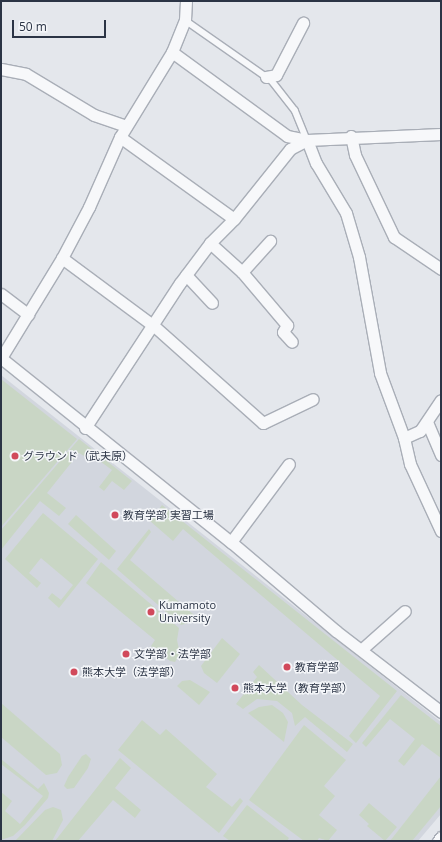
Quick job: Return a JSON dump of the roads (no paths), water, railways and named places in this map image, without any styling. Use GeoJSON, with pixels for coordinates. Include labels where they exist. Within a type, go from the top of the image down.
{"type":"FeatureCollection","features":[{"type":"Feature","properties":{"kind":"street"},"geometry":{"type":"LineString","coordinates":[[186,1],[185,20],[172,52],[120,137],[89,207],[62,258],[1,358],[85,428],[231,542],[441,712]]}},
{"type":"Feature","properties":{"kind":"street"},"geometry":{"type":"LineString","coordinates":[[266,77],[276,75],[303,22]]}},
{"type":"Feature","properties":{"kind":"street"},"geometry":{"type":"LineString","coordinates":[[172,52],[287,136],[307,140],[351,136],[441,134]]}},
{"type":"Feature","properties":{"kind":"street"},"geometry":{"type":"LineString","coordinates":[[1,69],[26,74],[94,115],[126,126]]}},
{"type":"Feature","properties":{"kind":"street"},"geometry":{"type":"LineString","coordinates":[[351,136],[355,155],[394,237],[441,269]]}},
{"type":"Feature","properties":{"kind":"street"},"geometry":{"type":"LineString","coordinates":[[120,137],[234,219]]}},
{"type":"Feature","properties":{"kind":"street"},"geometry":{"type":"LineString","coordinates":[[85,428],[154,326],[186,275],[210,243],[234,219],[290,149],[307,140]]}},
{"type":"Feature","properties":{"kind":"street"},"geometry":{"type":"LineString","coordinates":[[307,140],[316,163],[346,213],[359,257],[380,373],[404,438],[410,464],[441,531]]}},
{"type":"Feature","properties":{"kind":"street"},"geometry":{"type":"LineString","coordinates":[[242,272],[270,241]]}},
{"type":"Feature","properties":{"kind":"street"},"geometry":{"type":"LineString","coordinates":[[210,243],[242,272],[287,325],[283,332],[292,342]]}},
{"type":"Feature","properties":{"kind":"street"},"geometry":{"type":"LineString","coordinates":[[62,258],[154,326],[263,423],[313,399]]}},
{"type":"Feature","properties":{"kind":"street"},"geometry":{"type":"LineString","coordinates":[[186,275],[212,303]]}},
{"type":"Feature","properties":{"kind":"street"},"geometry":{"type":"LineString","coordinates":[[1,294],[28,314]]}},
{"type":"Feature","properties":{"kind":"street"},"geometry":{"type":"LineString","coordinates":[[404,438],[420,431],[441,400]]}},
{"type":"Feature","properties":{"kind":"street"},"geometry":{"type":"LineString","coordinates":[[427,422],[434,434],[441,455]]}},
{"type":"Feature","properties":{"kind":"street"},"geometry":{"type":"LineString","coordinates":[[231,542],[289,464]]}},
{"type":"Feature","properties":{"kind":"street"},"geometry":{"type":"LineString","coordinates":[[362,649],[405,611]]}},
{"type":"Feature","properties":{"kind":"street"},"geometry":{"type":"LineString","coordinates":[[438,841],[441,837]]}},
{"type":"Feature","properties":{"kind":"lane"},"geometry":{"type":"LineString","coordinates":[[185,20],[266,77],[295,110],[307,140]]}},
{"type":"Feature","properties":{"kind":"place","name":"グラウンド（武夫原）"},"geometry":{"type":"Point","coordinates":[15,456]}},
{"type":"Feature","properties":{"kind":"place","name":"教育学部 実習工場"},"geometry":{"type":"Point","coordinates":[115,515]}},
{"type":"Feature","properties":{"kind":"place","name":"Kumamoto University"},"geometry":{"type":"Point","coordinates":[151,612]}},
{"type":"Feature","properties":{"kind":"place","name":"文学部・法学部"},"geometry":{"type":"Point","coordinates":[126,654]}},
{"type":"Feature","properties":{"kind":"place","name":"教育学部"},"geometry":{"type":"Point","coordinates":[287,667]}},
{"type":"Feature","properties":{"kind":"place","name":"熊本大学（法学部）"},"geometry":{"type":"Point","coordinates":[74,672]}},
{"type":"Feature","properties":{"kind":"place","name":"熊本大学（教育学部）"},"geometry":{"type":"Point","coordinates":[235,688]}}]}
